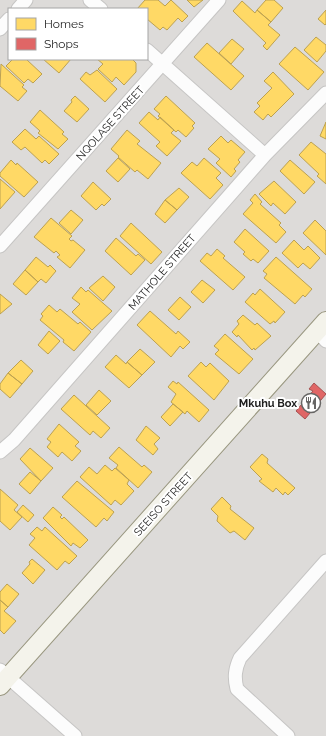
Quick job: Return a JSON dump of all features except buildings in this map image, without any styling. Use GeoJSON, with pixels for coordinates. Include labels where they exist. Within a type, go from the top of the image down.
{"type":"FeatureCollection","features":[{"type":"Feature","properties":{"kind":"street"},"geometry":{"type":"LineString","coordinates":[[19,8],[26,0]]}},
{"type":"Feature","properties":{"kind":"street"},"geometry":{"type":"LineString","coordinates":[[90,0],[100,8]]}},
{"type":"Feature","properties":{"kind":"street","name":"NQOLASE STREET"},"geometry":{"type":"LineString","coordinates":[[0,246],[219,0]]}},
{"type":"Feature","properties":{"kind":"street"},"geometry":{"type":"LineString","coordinates":[[0,30],[8,20]]}},
{"type":"Feature","properties":{"kind":"street"},"geometry":{"type":"LineString","coordinates":[[148,51],[265,155]]}},
{"type":"Feature","properties":{"kind":"street","name":"MATHOLE STREET"},"geometry":{"type":"LineString","coordinates":[[0,452],[14,440],[265,155],[325,95]]}},
{"type":"Feature","properties":{"kind":"street","name":"SEEISO STREET"},"geometry":{"type":"LineString","coordinates":[[3,678],[323,331]]}},
{"type":"Feature","properties":{"kind":"street"},"geometry":{"type":"LineString","coordinates":[[288,736],[237,689],[234,678],[235,667],[240,658],[326,561]]}},
{"type":"Feature","properties":{"kind":"street"},"geometry":{"type":"LineString","coordinates":[[3,678],[75,736]]}},
{"type":"Feature","properties":{"kind":"shaded area"},"geometry":{"type":"Polygon","coordinates":[[[0,0],[326,0],[326,736],[0,736],[0,0]]]}},
{"type":"Feature","properties":{"kind":"place","name":"Mkuhu Box"},"geometry":{"type":"Point","coordinates":[311,403]}}]}
